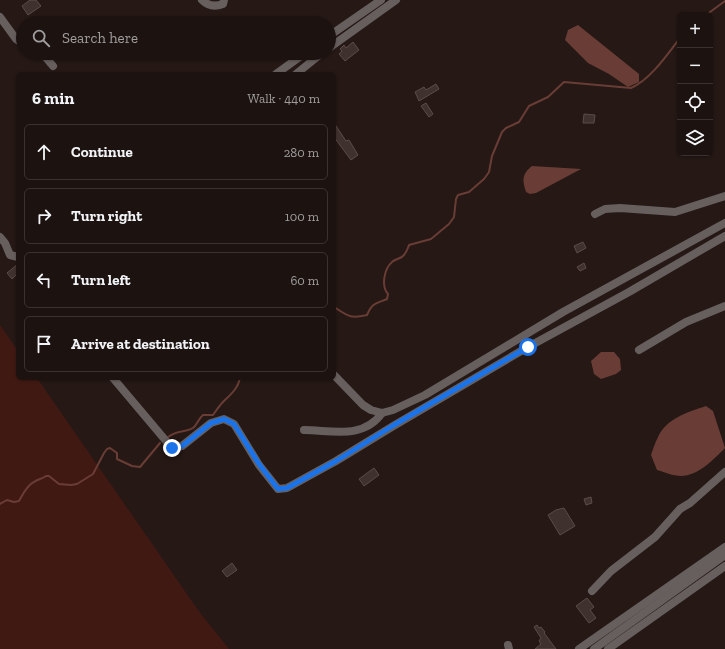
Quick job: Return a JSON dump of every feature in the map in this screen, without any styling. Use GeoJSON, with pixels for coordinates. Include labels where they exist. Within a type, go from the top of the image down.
{"type":"FeatureCollection","features":[{"type":"Feature","properties":{"kind":"lane"},"geometry":{"type":"LineString","coordinates":[[202,0],[210,6],[217,6],[223,4],[224,0]]}},
{"type":"Feature","properties":{"kind":"lane"},"geometry":{"type":"LineString","coordinates":[[336,31],[380,0]]}},
{"type":"Feature","properties":{"kind":"lane"},"geometry":{"type":"LineString","coordinates":[[336,43],[396,0]]}},
{"type":"Feature","properties":{"kind":"lane"},"geometry":{"type":"LineString","coordinates":[[0,17],[16,39]]}},
{"type":"Feature","properties":{"kind":"lane"},"geometry":{"type":"LineString","coordinates":[[48,60],[53,66]]}},
{"type":"Feature","properties":{"kind":"lane"},"geometry":{"type":"LineString","coordinates":[[279,72],[295,60]]}},
{"type":"Feature","properties":{"kind":"lane"},"geometry":{"type":"LineString","coordinates":[[298,72],[313,60]]}},
{"type":"Feature","properties":{"kind":"lane"},"geometry":{"type":"LineString","coordinates":[[594,214],[605,209],[620,208],[675,212],[725,196]]}},
{"type":"Feature","properties":{"kind":"lane"},"geometry":{"type":"LineString","coordinates":[[336,377],[363,405],[371,410],[382,413],[393,410],[425,395],[563,312],[725,223]]}},
{"type":"Feature","properties":{"kind":"lane"},"geometry":{"type":"LineString","coordinates":[[115,380],[172,448],[182,446],[211,423],[224,419],[234,424],[259,464],[278,489],[287,488],[336,461],[394,425],[528,347],[629,292],[725,236]]}},
{"type":"Feature","properties":{"kind":"lane"},"geometry":{"type":"LineString","coordinates":[[0,237],[5,243],[10,255],[16,256]]}},
{"type":"Feature","properties":{"kind":"lane"},"geometry":{"type":"LineString","coordinates":[[639,350],[686,322],[725,306]]}},
{"type":"Feature","properties":{"kind":"lane"},"geometry":{"type":"LineString","coordinates":[[304,430],[345,433],[352,432],[371,424],[377,420],[382,413]]}},
{"type":"Feature","properties":{"kind":"lane"},"geometry":{"type":"LineString","coordinates":[[592,591],[611,571],[655,537],[680,509],[690,503],[725,472]]}},
{"type":"Feature","properties":{"kind":"lane"},"geometry":{"type":"LineString","coordinates":[[579,649],[725,547]]}},
{"type":"Feature","properties":{"kind":"lane"},"geometry":{"type":"LineString","coordinates":[[594,649],[725,555]]}},
{"type":"Feature","properties":{"kind":"lane"},"geometry":{"type":"LineString","coordinates":[[608,649],[725,566]]}},
{"type":"Feature","properties":{"kind":"shaded area"},"geometry":{"type":"Polygon","coordinates":[[[578,25],[639,74],[639,82],[628,87],[609,74],[588,63],[565,40],[568,30],[578,25]]]}},
{"type":"Feature","properties":{"kind":"shaded area"},"geometry":{"type":"Polygon","coordinates":[[[532,166],[581,169],[536,193],[530,194],[526,192],[524,178],[526,172],[532,166]]]}},
{"type":"Feature","properties":{"kind":"shaded area"},"geometry":{"type":"Polygon","coordinates":[[[0,325],[16,348],[16,380],[38,380],[198,610],[229,649],[0,649],[0,325]]]}},
{"type":"Feature","properties":{"kind":"shaded area"},"geometry":{"type":"Polygon","coordinates":[[[601,352],[614,352],[620,359],[621,370],[616,374],[601,379],[594,374],[591,361],[601,352]]]}},
{"type":"Feature","properties":{"kind":"shaded area"},"geometry":{"type":"Polygon","coordinates":[[[706,406],[713,411],[725,448],[705,466],[694,473],[681,476],[657,470],[651,455],[662,430],[672,420],[706,406]]]}},
{"type":"Feature","properties":{"kind":"building"},"geometry":{"type":"Polygon","coordinates":[[[30,0],[36,0],[41,6],[28,15],[22,6],[30,0]]]}},
{"type":"Feature","properties":{"kind":"building"},"geometry":{"type":"Polygon","coordinates":[[[353,42],[359,50],[345,61],[339,54],[342,51],[340,49],[344,45],[346,48],[353,42]]]}},
{"type":"Feature","properties":{"kind":"building"},"geometry":{"type":"Polygon","coordinates":[[[436,84],[439,89],[419,101],[415,92],[424,87],[426,90],[436,84]]]}},
{"type":"Feature","properties":{"kind":"building"},"geometry":{"type":"Polygon","coordinates":[[[426,103],[433,114],[429,117],[421,106],[426,103]]]}},
{"type":"Feature","properties":{"kind":"building"},"geometry":{"type":"Polygon","coordinates":[[[584,114],[595,115],[594,123],[583,123],[584,114]]]}},
{"type":"Feature","properties":{"kind":"building"},"geometry":{"type":"Polygon","coordinates":[[[336,126],[346,141],[349,140],[358,155],[351,160],[336,140],[336,126]]]}},
{"type":"Feature","properties":{"kind":"building"},"geometry":{"type":"Polygon","coordinates":[[[583,242],[586,248],[577,253],[574,246],[583,242]]]}},
{"type":"Feature","properties":{"kind":"building"},"geometry":{"type":"Polygon","coordinates":[[[584,263],[586,268],[580,271],[577,267],[584,263]]]}},
{"type":"Feature","properties":{"kind":"building"},"geometry":{"type":"Polygon","coordinates":[[[16,266],[16,275],[12,279],[7,273],[16,266]]]}},
{"type":"Feature","properties":{"kind":"building"},"geometry":{"type":"Polygon","coordinates":[[[374,468],[379,475],[364,486],[359,479],[374,468]]]}},
{"type":"Feature","properties":{"kind":"building"},"geometry":{"type":"Polygon","coordinates":[[[591,497],[592,503],[586,505],[584,499],[591,497]]]}},
{"type":"Feature","properties":{"kind":"building"},"geometry":{"type":"Polygon","coordinates":[[[564,508],[575,526],[560,535],[548,515],[556,510],[564,508]]]}},
{"type":"Feature","properties":{"kind":"building"},"geometry":{"type":"Polygon","coordinates":[[[232,563],[237,570],[227,577],[222,571],[232,563]]]}},
{"type":"Feature","properties":{"kind":"building"},"geometry":{"type":"Polygon","coordinates":[[[587,598],[594,607],[590,610],[596,618],[589,623],[576,606],[587,598]]]}},
{"type":"Feature","properties":{"kind":"building"},"geometry":{"type":"Polygon","coordinates":[[[537,625],[545,632],[544,633],[556,649],[535,649],[541,644],[539,641],[541,638],[534,627],[537,625]]]}},
{"type":"Feature","properties":{"kind":"waterway"},"geometry":{"type":"LineString","coordinates":[[710,12],[725,1]]}},
{"type":"Feature","properties":{"kind":"waterway"},"geometry":{"type":"LineString","coordinates":[[336,308],[349,316],[357,317],[367,315],[374,304],[387,299],[388,294],[386,291],[384,278],[389,265],[393,261],[403,256],[409,245],[431,239],[449,224],[454,217],[456,199],[458,195],[469,192],[484,179],[489,172],[492,156],[502,132],[506,128],[519,122],[529,106],[548,97],[564,82],[631,88],[651,73],[677,42]]}},
{"type":"Feature","properties":{"kind":"waterway"},"geometry":{"type":"LineString","coordinates":[[168,437],[175,433],[193,428],[203,415],[213,415],[236,389],[240,380]]}},
{"type":"Feature","properties":{"kind":"waterway"},"geometry":{"type":"LineString","coordinates":[[0,504],[7,500],[14,502],[19,501],[29,485],[46,476],[49,476],[59,484],[77,484],[93,474],[104,453],[110,448],[117,453],[117,459],[132,466],[140,467],[160,443]]}},
{"type":"Feature","properties":{"kind":"route"},"geometry":{"type":"LineString","coordinates":[[172,448],[182,446],[211,423],[224,419],[234,424],[259,464],[278,489],[287,488],[336,461],[394,425],[528,347]]}}]}
